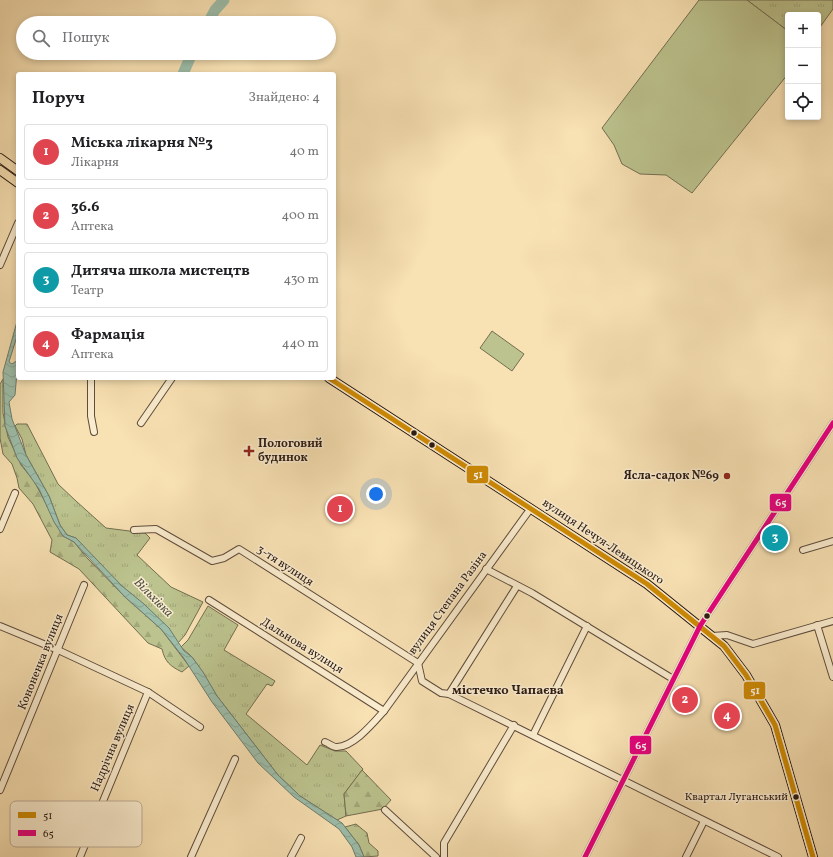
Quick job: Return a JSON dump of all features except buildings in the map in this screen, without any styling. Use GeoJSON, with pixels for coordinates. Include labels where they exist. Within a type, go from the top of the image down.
{"type":"FeatureCollection","features":[{"type":"Feature","properties":{"kind":"main road"},"geometry":{"type":"LineString","coordinates":[[0,158],[16,170]]}},
{"type":"Feature","properties":{"kind":"main road"},"geometry":{"type":"LineString","coordinates":[[0,170],[16,182]]}},
{"type":"Feature","properties":{"kind":"main road","name":"вулиця Нечуя-Левицького"},"geometry":{"type":"LineString","coordinates":[[332,380],[647,584],[724,646],[746,675],[775,725],[813,857]]}},
{"type":"Feature","properties":{"kind":"street"},"geometry":{"type":"LineString","coordinates":[[0,265],[16,228]]}},
{"type":"Feature","properties":{"kind":"street"},"geometry":{"type":"LineString","coordinates":[[91,380],[91,416],[94,432]]}},
{"type":"Feature","properties":{"kind":"street"},"geometry":{"type":"LineString","coordinates":[[141,423],[171,380]]}},
{"type":"Feature","properties":{"kind":"street"},"geometry":{"type":"LineString","coordinates":[[585,857],[700,626],[833,423]]}},
{"type":"Feature","properties":{"kind":"street"},"geometry":{"type":"LineString","coordinates":[[0,529],[15,493]]}},
{"type":"Feature","properties":{"kind":"street","name":"вулиця Степана Разіна"},"geometry":{"type":"LineString","coordinates":[[325,742],[336,747],[342,746],[359,737],[384,711],[531,508]]}},
{"type":"Feature","properties":{"kind":"street","name":"3-тя вулиця"},"geometry":{"type":"LineString","coordinates":[[134,530],[156,529],[212,561],[224,558],[238,549],[418,663]]}},
{"type":"Feature","properties":{"kind":"street"},"geometry":{"type":"LineString","coordinates":[[803,550],[833,541]]}},
{"type":"Feature","properties":{"kind":"street"},"geometry":{"type":"LineString","coordinates":[[486,569],[586,626],[673,679]]}},
{"type":"Feature","properties":{"kind":"street","name":"Кононенка вулиця"},"geometry":{"type":"LineString","coordinates":[[0,790],[84,585]]}},
{"type":"Feature","properties":{"kind":"street"},"geometry":{"type":"LineString","coordinates":[[449,694],[517,586]]}},
{"type":"Feature","properties":{"kind":"street","name":"Дальнова вулиця"},"geometry":{"type":"LineString","coordinates":[[209,600],[384,711]]}},
{"type":"Feature","properties":{"kind":"street"},"geometry":{"type":"LineString","coordinates":[[712,636],[727,635],[753,644],[833,620]]}},
{"type":"Feature","properties":{"kind":"street"},"geometry":{"type":"LineString","coordinates":[[817,625],[833,677]]}},
{"type":"Feature","properties":{"kind":"street"},"geometry":{"type":"LineString","coordinates":[[0,626],[58,650],[148,692],[200,727]]}},
{"type":"Feature","properties":{"kind":"street"},"geometry":{"type":"LineString","coordinates":[[534,735],[586,626]]}},
{"type":"Feature","properties":{"kind":"street"},"geometry":{"type":"LineString","coordinates":[[418,663],[422,680],[441,693],[449,694],[514,725],[593,766],[778,857]]}},
{"type":"Feature","properties":{"kind":"street","name":"Надрічна вулиця"},"geometry":{"type":"LineString","coordinates":[[103,801],[148,692]]}},
{"type":"Feature","properties":{"kind":"street"},"geometry":{"type":"LineString","coordinates":[[444,857],[444,843],[514,725]]}},
{"type":"Feature","properties":{"kind":"street"},"geometry":{"type":"LineString","coordinates":[[191,857],[236,759]]}},
{"type":"Feature","properties":{"kind":"street"},"geometry":{"type":"LineString","coordinates":[[385,810],[436,857]]}},
{"type":"Feature","properties":{"kind":"street"},"geometry":{"type":"LineString","coordinates":[[686,857],[704,820]]}},
{"type":"Feature","properties":{"kind":"street"},"geometry":{"type":"LineString","coordinates":[[291,857],[301,838]]}},
{"type":"Feature","properties":{"kind":"street","name":"Надрічна вулиця"},"geometry":{"type":"LineString","coordinates":[[80,857],[84,847]]}},
{"type":"Feature","properties":{"kind":"green space"},"geometry":{"type":"Polygon","coordinates":[[[699,0],[747,0],[785,29],[785,78],[692,193],[666,175],[640,174],[622,164],[614,145],[602,128],[699,0]]]}},
{"type":"Feature","properties":{"kind":"green space"},"geometry":{"type":"Polygon","coordinates":[[[747,0],[833,0],[833,9],[821,26],[821,12],[785,12],[785,29],[747,0]]]}},
{"type":"Feature","properties":{"kind":"green space"},"geometry":{"type":"Polygon","coordinates":[[[492,331],[524,354],[512,371],[480,348],[492,331]]]}},
{"type":"Feature","properties":{"kind":"green space"},"geometry":{"type":"Polygon","coordinates":[[[3,379],[3,413],[8,437],[21,465],[34,481],[63,536],[74,542],[87,558],[125,597],[161,629],[189,666],[182,672],[174,668],[169,663],[162,649],[148,643],[79,569],[50,552],[52,540],[33,504],[19,488],[12,464],[3,454],[0,438],[0,384],[3,379]]]}},
{"type":"Feature","properties":{"kind":"green space"},"geometry":{"type":"Polygon","coordinates":[[[17,424],[27,424],[58,484],[106,528],[145,533],[150,538],[137,555],[171,587],[203,602],[185,635],[178,643],[160,620],[146,606],[117,582],[76,538],[67,535],[60,525],[49,496],[26,455],[22,439],[15,426],[17,424]]]}},
{"type":"Feature","properties":{"kind":"green space"},"geometry":{"type":"Polygon","coordinates":[[[208,606],[238,625],[224,650],[275,681],[272,686],[267,684],[246,714],[307,765],[320,745],[335,751],[346,751],[363,769],[344,794],[346,816],[337,820],[300,796],[278,775],[217,696],[192,657],[181,647],[188,640],[208,606]]]}},
{"type":"Feature","properties":{"kind":"green space"},"geometry":{"type":"Polygon","coordinates":[[[362,770],[391,800],[383,809],[346,816],[344,794],[362,770]]]}},
{"type":"Feature","properties":{"kind":"green space"},"geometry":{"type":"Polygon","coordinates":[[[356,824],[367,833],[369,843],[378,851],[378,856],[364,857],[359,845],[345,827],[356,824]]]}},
{"type":"Feature","properties":{"kind":"water"},"geometry":{"type":"Polygon","coordinates":[[[16,325],[16,339],[9,362],[12,364],[16,361],[15,395],[9,402],[12,419],[26,455],[49,496],[60,525],[67,535],[76,538],[122,586],[144,604],[169,628],[184,651],[192,657],[203,672],[217,696],[278,775],[300,796],[342,823],[359,845],[364,857],[356,857],[352,847],[339,829],[294,797],[258,763],[212,702],[183,657],[161,629],[125,597],[74,542],[63,536],[54,522],[39,489],[17,458],[5,426],[3,372],[16,325]]]}},
{"type":"Feature","properties":{"kind":"waterway","name":"Вільхівка"},"geometry":{"type":"LineString","coordinates":[[212,16],[224,0]]}},
{"type":"Feature","properties":{"kind":"waterway","name":"Вільхівка"},"geometry":{"type":"LineString","coordinates":[[184,72],[189,60]]}},
{"type":"Feature","properties":{"kind":"transit line","name":"51"},"geometry":{"type":"LineString","coordinates":[[332,380],[647,584],[724,646],[746,675],[775,725],[813,857]]}},
{"type":"Feature","properties":{"kind":"transit line","name":"65"},"geometry":{"type":"LineString","coordinates":[[585,857],[700,626],[833,423]]}},
{"type":"Feature","properties":{"kind":"place","name":"Пологовий будинок"},"geometry":{"type":"Point","coordinates":[249,451]}},
{"type":"Feature","properties":{"kind":"place","name":"Ясла-садок №69"},"geometry":{"type":"Point","coordinates":[727,476]}},
{"type":"Feature","properties":{"kind":"place","name":"Міська лікарня №3"},"geometry":{"type":"Point","coordinates":[340,509]}},
{"type":"Feature","properties":{"kind":"place","name":"Дитяча школа мистецтв"},"geometry":{"type":"Point","coordinates":[775,538]}},
{"type":"Feature","properties":{"kind":"place","name":"36.6"},"geometry":{"type":"Point","coordinates":[685,700]}},
{"type":"Feature","properties":{"kind":"place","name":"Фармація"},"geometry":{"type":"Point","coordinates":[727,716]}},
{"type":"Feature","properties":{"kind":"place","name":"Квартал Луганський"},"geometry":{"type":"Point","coordinates":[796,797]}},
{"type":"Feature","properties":{"kind":"district","name":"містечко Чапаєва"},"geometry":{"type":"Point","coordinates":[508,691]}}]}
